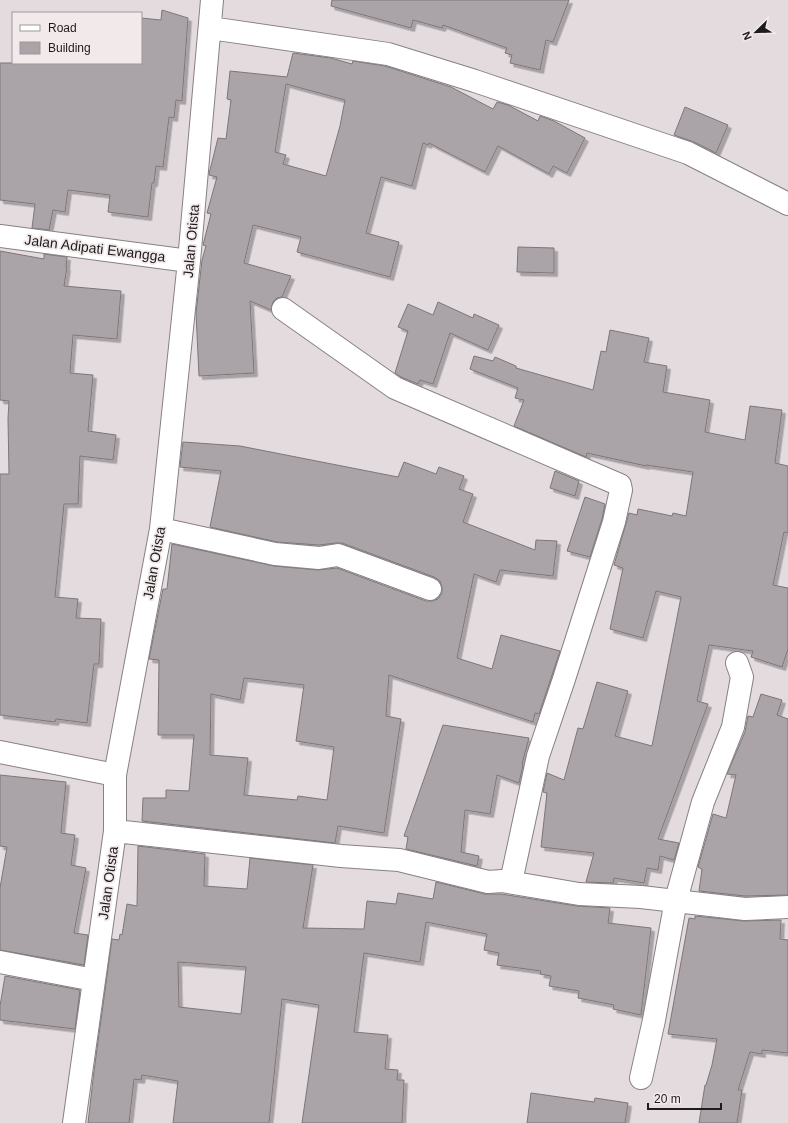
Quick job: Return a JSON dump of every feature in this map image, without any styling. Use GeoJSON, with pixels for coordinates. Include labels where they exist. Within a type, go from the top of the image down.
{"type":"FeatureCollection","features":[{"type":"Feature","properties":{"kind":"street","name":"Jalan Otista"},"geometry":{"type":"LineString","coordinates":[[74,1123],[116,831],[115,775],[161,529],[189,260],[212,0]]}},
{"type":"Feature","properties":{"kind":"street"},"geometry":{"type":"LineString","coordinates":[[210,28],[388,54],[475,81],[688,153],[788,204]]}},
{"type":"Feature","properties":{"kind":"street","name":"Jalan Adipati Ewangga"},"geometry":{"type":"LineString","coordinates":[[0,236],[189,260]]}},
{"type":"Feature","properties":{"kind":"street"},"geometry":{"type":"LineString","coordinates":[[283,309],[395,388],[620,485],[621,490],[614,522],[567,672],[538,756],[511,882]]}},
{"type":"Feature","properties":{"kind":"street"},"geometry":{"type":"LineString","coordinates":[[161,529],[275,554],[319,558],[338,555],[430,589]]}},
{"type":"Feature","properties":{"kind":"street"},"geometry":{"type":"LineString","coordinates":[[641,1078],[654,1020],[676,900],[703,802],[733,727],[742,677],[736,663]]}},
{"type":"Feature","properties":{"kind":"street"},"geometry":{"type":"LineString","coordinates":[[0,752],[115,775]]}},
{"type":"Feature","properties":{"kind":"street"},"geometry":{"type":"LineString","coordinates":[[116,831],[341,856],[399,860],[488,882],[511,882],[579,894],[676,900],[745,909],[788,908]]}},
{"type":"Feature","properties":{"kind":"street"},"geometry":{"type":"LineString","coordinates":[[0,962],[94,980]]}},
{"type":"Feature","properties":{"kind":"building"},"geometry":{"type":"Polygon","coordinates":[[[332,0],[569,0],[553,42],[546,40],[540,70],[510,63],[512,55],[505,53],[507,48],[443,25],[442,28],[413,20],[411,28],[331,6],[332,0]]]}},
{"type":"Feature","properties":{"kind":"building"},"geometry":{"type":"Polygon","coordinates":[[[162,10],[188,18],[182,101],[176,100],[174,118],[169,117],[163,167],[156,166],[154,183],[152,183],[148,217],[108,212],[110,195],[68,190],[65,212],[53,210],[49,230],[32,228],[35,204],[0,200],[0,63],[142,64],[142,18],[161,20],[162,10]]]}},
{"type":"Feature","properties":{"kind":"building"},"geometry":{"type":"Polygon","coordinates":[[[293,53],[331,58],[352,64],[353,61],[385,66],[451,87],[493,109],[497,102],[508,105],[538,121],[540,116],[554,121],[585,138],[567,173],[553,166],[549,174],[498,146],[485,172],[429,143],[428,145],[423,143],[412,186],[381,177],[366,233],[399,242],[390,277],[297,252],[301,237],[253,225],[244,263],[291,276],[282,297],[277,298],[273,302],[271,310],[250,301],[254,373],[199,376],[196,313],[202,260],[206,246],[203,245],[211,214],[207,213],[217,177],[209,174],[218,138],[226,139],[231,100],[227,99],[230,71],[287,77],[293,53]],[[286,84],[275,152],[286,155],[283,164],[326,176],[340,126],[345,100],[286,84]]]}},
{"type":"Feature","properties":{"kind":"building"},"geometry":{"type":"Polygon","coordinates":[[[685,107],[728,125],[716,153],[694,142],[674,135],[685,107]]]}},
{"type":"Feature","properties":{"kind":"building"},"geometry":{"type":"Polygon","coordinates":[[[518,247],[554,248],[554,273],[517,272],[518,247]]]}},
{"type":"Feature","properties":{"kind":"building"},"geometry":{"type":"Polygon","coordinates":[[[0,251],[44,259],[44,254],[67,257],[64,286],[121,291],[117,339],[73,335],[70,373],[93,375],[88,431],[116,435],[113,460],[80,456],[78,504],[64,504],[55,597],[78,599],[76,618],[101,619],[99,664],[94,664],[87,723],[56,719],[55,722],[0,715],[0,474],[9,474],[9,401],[0,400],[0,251]]]}},
{"type":"Feature","properties":{"kind":"building"},"geometry":{"type":"Polygon","coordinates":[[[438,302],[473,318],[474,314],[499,325],[488,350],[450,333],[433,384],[420,380],[418,384],[395,373],[408,331],[398,327],[408,304],[433,315],[438,302]]]}},
{"type":"Feature","properties":{"kind":"building"},"geometry":{"type":"Polygon","coordinates":[[[610,330],[649,338],[644,362],[667,366],[663,392],[710,400],[705,432],[745,440],[750,406],[782,410],[775,463],[788,466],[788,533],[784,532],[773,585],[788,588],[788,649],[782,667],[751,657],[753,651],[709,645],[697,701],[708,704],[658,839],[679,843],[674,860],[660,856],[658,870],[647,868],[644,883],[614,878],[613,883],[586,882],[594,853],[541,847],[547,793],[543,792],[547,773],[564,780],[578,728],[583,729],[597,682],[628,691],[615,736],[652,746],[681,597],[656,591],[643,638],[610,629],[623,568],[614,565],[629,513],[637,515],[638,509],[672,516],[673,513],[686,516],[693,472],[646,466],[587,453],[586,457],[514,426],[524,400],[515,398],[518,388],[470,369],[474,356],[493,361],[495,357],[516,366],[516,368],[593,390],[601,351],[606,352],[610,330]]]}},
{"type":"Feature","properties":{"kind":"building"},"geometry":{"type":"Polygon","coordinates":[[[183,442],[240,446],[398,477],[404,462],[436,474],[439,467],[464,476],[459,489],[473,494],[463,522],[535,550],[536,540],[557,541],[553,576],[500,570],[496,582],[474,574],[457,658],[492,669],[501,635],[560,651],[539,714],[535,713],[533,722],[389,675],[386,716],[401,719],[384,833],[338,826],[335,843],[142,821],[143,798],[166,798],[166,790],[189,791],[194,735],[158,735],[159,660],[149,659],[163,589],[167,589],[172,544],[274,566],[318,570],[337,568],[426,601],[438,599],[442,593],[440,581],[434,577],[342,543],[319,545],[277,542],[210,527],[221,471],[180,467],[183,442]],[[244,678],[240,700],[211,694],[210,755],[248,758],[244,795],[297,800],[298,796],[327,800],[334,747],[296,741],[304,685],[244,678]]]}},
{"type":"Feature","properties":{"kind":"building"},"geometry":{"type":"Polygon","coordinates":[[[555,471],[579,481],[575,496],[550,488],[555,471]]]}},
{"type":"Feature","properties":{"kind":"building"},"geometry":{"type":"Polygon","coordinates":[[[585,497],[605,504],[590,557],[567,551],[585,497]]]}},
{"type":"Feature","properties":{"kind":"building"},"geometry":{"type":"Polygon","coordinates":[[[761,694],[782,700],[777,715],[788,719],[788,895],[745,896],[699,891],[702,869],[698,867],[713,814],[726,818],[736,775],[727,774],[745,732],[748,716],[753,717],[761,694]]]}},
{"type":"Feature","properties":{"kind":"building"},"geometry":{"type":"Polygon","coordinates":[[[443,725],[529,738],[519,783],[497,775],[490,814],[465,810],[461,852],[479,856],[477,866],[406,849],[408,837],[404,836],[443,725]]]}},
{"type":"Feature","properties":{"kind":"building"},"geometry":{"type":"Polygon","coordinates":[[[0,775],[66,782],[61,833],[75,835],[71,865],[86,868],[74,933],[88,935],[84,965],[0,950],[0,888],[7,847],[0,846],[0,775]]]}},
{"type":"Feature","properties":{"kind":"building"},"geometry":{"type":"Polygon","coordinates":[[[138,846],[205,854],[204,886],[247,889],[250,858],[313,865],[303,928],[364,929],[367,901],[396,904],[398,893],[433,899],[436,882],[485,894],[501,894],[577,906],[610,908],[608,923],[651,928],[641,1015],[613,1009],[614,1005],[578,998],[579,991],[549,986],[551,976],[540,974],[541,971],[497,965],[499,953],[484,950],[487,934],[426,922],[420,962],[364,953],[354,1032],[388,1035],[385,1069],[398,1070],[397,1080],[404,1080],[402,1123],[302,1123],[319,1005],[282,999],[269,1123],[173,1123],[178,1081],[142,1075],[141,1080],[134,1079],[129,1123],[88,1123],[112,939],[119,940],[120,934],[122,935],[127,904],[137,906],[138,846]],[[178,962],[179,1007],[241,1014],[246,967],[178,962]]]}},
{"type":"Feature","properties":{"kind":"building"},"geometry":{"type":"Polygon","coordinates":[[[695,916],[744,921],[781,920],[780,939],[788,940],[788,1053],[762,1050],[762,1054],[750,1052],[738,1090],[742,1090],[737,1123],[699,1123],[705,1085],[712,1065],[717,1039],[668,1034],[689,918],[695,919],[695,916]]]}},
{"type":"Feature","properties":{"kind":"building"},"geometry":{"type":"Polygon","coordinates":[[[5,976],[80,990],[75,1029],[0,1020],[0,1006],[5,976]]]}},
{"type":"Feature","properties":{"kind":"building"},"geometry":{"type":"Polygon","coordinates":[[[531,1093],[594,1102],[595,1098],[628,1103],[625,1123],[527,1123],[531,1093]]]}}]}
